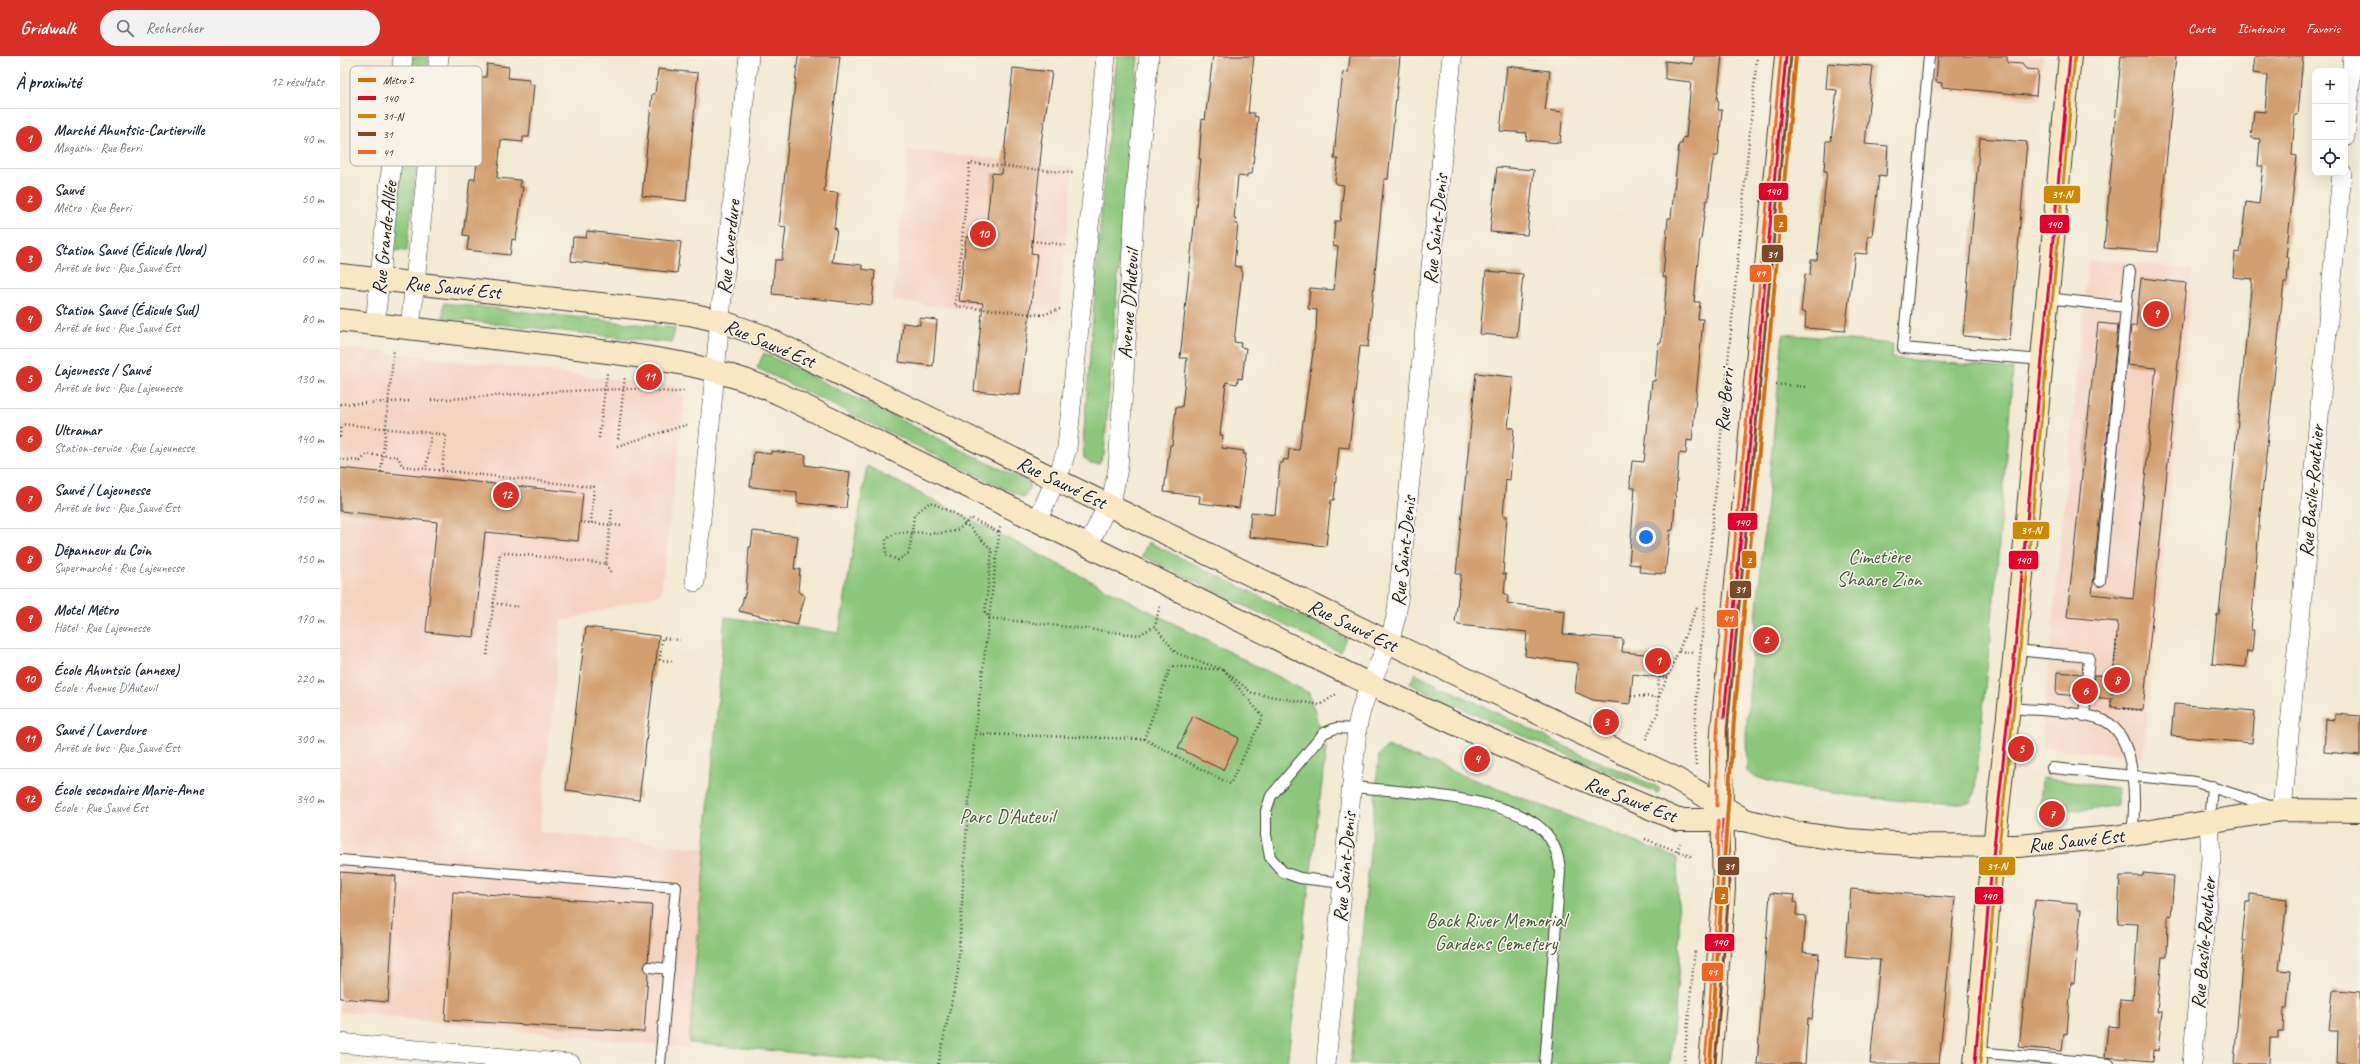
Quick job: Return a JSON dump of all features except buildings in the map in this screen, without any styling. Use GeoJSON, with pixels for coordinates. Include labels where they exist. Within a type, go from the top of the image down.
{"type":"FeatureCollection","features":[{"type":"Feature","properties":{"kind":"main road","name":"Rue Berri"},"geometry":{"type":"LineString","coordinates":[[1710,1064],[1722,924],[1724,860],[1722,813],[1722,731],[1786,56]]}},
{"type":"Feature","properties":{"kind":"main road"},"geometry":{"type":"LineString","coordinates":[[1976,1058],[1994,846],[2015,650],[2070,56]]}},
{"type":"Feature","properties":{"kind":"main road","name":"Rue Sauvé Est"},"geometry":{"type":"LineString","coordinates":[[340,275],[690,314],[720,321],[772,340],[1388,642],[1673,777],[1722,813],[1745,820],[1796,833],[1891,844],[2042,846],[2132,834],[2282,810],[2360,811]]}},
{"type":"Feature","properties":{"kind":"main road","name":"Rue Sauvé Est"},"geometry":{"type":"LineString","coordinates":[[340,320],[628,354],[682,362],[715,370],[761,385],[1371,685],[1495,742],[1678,820],[1722,813]]}},
{"type":"Feature","properties":{"kind":"street","name":"Rue Grande-Allée"},"geometry":{"type":"LineString","coordinates":[[403,66],[404,56]]}},
{"type":"Feature","properties":{"kind":"street","name":"Rue Grande-Allée"},"geometry":{"type":"LineString","coordinates":[[438,66],[439,56]]}},
{"type":"Feature","properties":{"kind":"street","name":"Rue Laverdure"},"geometry":{"type":"LineString","coordinates":[[695,582],[720,321],[749,56]]}},
{"type":"Feature","properties":{"kind":"street"},"geometry":{"type":"LineString","coordinates":[[1036,521],[1056,479],[1066,448],[1106,56]]}},
{"type":"Feature","properties":{"kind":"street","name":"Avenue D'Auteuil"},"geometry":{"type":"LineString","coordinates":[[1088,546],[1108,505],[1115,484],[1118,468],[1135,202],[1149,56]]}},
{"type":"Feature","properties":{"kind":"street","name":"Rue Saint-Denis"},"geometry":{"type":"LineString","coordinates":[[1326,1064],[1357,729],[1361,709],[1388,642],[1397,611],[1452,56]]}},
{"type":"Feature","properties":{"kind":"street"},"geometry":{"type":"LineString","coordinates":[[2348,106],[2353,56]]}},
{"type":"Feature","properties":{"kind":"street","name":"Rue Grande-Allée"},"geometry":{"type":"LineString","coordinates":[[375,324],[392,166]]}},
{"type":"Feature","properties":{"kind":"street","name":"Rue Grande-Allée"},"geometry":{"type":"LineString","coordinates":[[410,328],[427,166]]}},
{"type":"Feature","properties":{"kind":"street","name":"Rue Basile-Routhier"},"geometry":{"type":"LineString","coordinates":[[2282,810],[2342,176]]}},
{"type":"Feature","properties":{"kind":"street","name":"Rue Basile-Routhier"},"geometry":{"type":"LineString","coordinates":[[2192,1064],[2211,858],[2209,822]]}},
{"type":"Feature","properties":{"kind":"street"},"geometry":{"type":"LineString","coordinates":[[340,1043],[571,1064]]}},
{"type":"Feature","properties":{"kind":"lane"},"geometry":{"type":"LineString","coordinates":[[1929,56],[1903,348],[2042,360]]}},
{"type":"Feature","properties":{"kind":"lane"},"geometry":{"type":"LineString","coordinates":[[2100,581],[2130,271]]}},
{"type":"Feature","properties":{"kind":"lane"},"geometry":{"type":"LineString","coordinates":[[2047,298],[2126,307]]}},
{"type":"Feature","properties":{"kind":"lane"},"geometry":{"type":"LineString","coordinates":[[2015,650],[2089,657],[2084,716]]}},
{"type":"Feature","properties":{"kind":"lane"},"geometry":{"type":"LineString","coordinates":[[2009,708],[2084,716],[2106,722],[2114,728],[2125,748],[2133,776],[2135,801],[2132,834]]}},
{"type":"Feature","properties":{"kind":"lane"},"geometry":{"type":"LineString","coordinates":[[1343,883],[1300,878],[1283,872],[1270,857],[1267,846],[1266,811],[1272,796],[1324,733],[1336,728],[1357,729]]}},
{"type":"Feature","properties":{"kind":"lane"},"geometry":{"type":"LineString","coordinates":[[2052,768],[2196,782],[2282,810]]}},
{"type":"Feature","properties":{"kind":"lane"},"geometry":{"type":"LineString","coordinates":[[2209,822],[2212,786]]}},
{"type":"Feature","properties":{"kind":"lane"},"geometry":{"type":"LineString","coordinates":[[1351,787],[1447,797],[1508,810],[1537,825],[1548,835],[1556,848],[1560,872],[1545,1064]]}},
{"type":"Feature","properties":{"kind":"lane"},"geometry":{"type":"LineString","coordinates":[[340,860],[676,887],[660,1064]]}},
{"type":"Feature","properties":{"kind":"lane"},"geometry":{"type":"LineString","coordinates":[[650,967],[669,969]]}},
{"type":"Feature","properties":{"kind":"lane"},"geometry":{"type":"LineString","coordinates":[[1976,1058],[2109,1064]]}},
{"type":"Feature","properties":{"kind":"path","name":"Rue Berri"},"geometry":{"type":"LineString","coordinates":[[1694,744],[1699,670],[1757,56]]}},
{"type":"Feature","properties":{"kind":"path"},"geometry":{"type":"LineString","coordinates":[[1061,309],[1042,315],[955,306],[970,164],[1076,174]]}},
{"type":"Feature","properties":{"kind":"path"},"geometry":{"type":"LineString","coordinates":[[1032,241],[1068,245]]}},
{"type":"Feature","properties":{"kind":"path"},"geometry":{"type":"LineString","coordinates":[[381,472],[394,347]]}},
{"type":"Feature","properties":{"kind":"path"},"geometry":{"type":"LineString","coordinates":[[599,438],[607,371]]}},
{"type":"Feature","properties":{"kind":"path"},"geometry":{"type":"LineString","coordinates":[[618,439],[626,374]]}},
{"type":"Feature","properties":{"kind":"path"},"geometry":{"type":"LineString","coordinates":[[1774,383],[1806,387]]}},
{"type":"Feature","properties":{"kind":"path"},"geometry":{"type":"LineString","coordinates":[[431,400],[605,390],[681,392],[685,390]]}},
{"type":"Feature","properties":{"kind":"path"},"geometry":{"type":"LineString","coordinates":[[340,404],[411,401]]}},
{"type":"Feature","properties":{"kind":"path"},"geometry":{"type":"LineString","coordinates":[[340,437],[341,424],[446,435],[442,470]]}},
{"type":"Feature","properties":{"kind":"path"},"geometry":{"type":"LineString","coordinates":[[617,446],[686,424]]}},
{"type":"Feature","properties":{"kind":"path"},"geometry":{"type":"LineString","coordinates":[[426,469],[431,433]]}},
{"type":"Feature","properties":{"kind":"path"},"geometry":{"type":"LineString","coordinates":[[340,458],[360,461],[367,454],[383,455],[398,457],[402,466],[594,487],[591,523]]}},
{"type":"Feature","properties":{"kind":"path"},"geometry":{"type":"LineString","coordinates":[[938,1064],[958,972],[965,850],[976,734],[989,618],[998,532],[971,518],[964,523],[957,530],[939,533],[912,532],[896,533],[886,539],[886,555],[898,560],[909,553],[912,532],[914,515],[930,502],[956,514],[964,523],[992,550],[985,612],[989,618],[1139,635],[1156,626]]}},
{"type":"Feature","properties":{"kind":"path"},"geometry":{"type":"LineString","coordinates":[[611,573],[606,564],[612,509]]}},
{"type":"Feature","properties":{"kind":"path"},"geometry":{"type":"LineString","coordinates":[[580,522],[623,526]]}},
{"type":"Feature","properties":{"kind":"path"},"geometry":{"type":"LineString","coordinates":[[487,655],[500,552],[606,564]]}},
{"type":"Feature","properties":{"kind":"path"},"geometry":{"type":"LineString","coordinates":[[493,604],[519,606]]}},
{"type":"Feature","properties":{"kind":"path"},"geometry":{"type":"LineString","coordinates":[[1160,605],[1156,626],[1176,653],[1224,670],[1252,693],[1320,705],[1338,693]]}},
{"type":"Feature","properties":{"kind":"path"},"geometry":{"type":"LineString","coordinates":[[1658,697],[1668,677],[1697,607]]}},
{"type":"Feature","properties":{"kind":"path"},"geometry":{"type":"LineString","coordinates":[[2117,636],[2111,707],[2143,710]]}},
{"type":"Feature","properties":{"kind":"path"},"geometry":{"type":"LineString","coordinates":[[672,662],[660,660],[662,638],[680,640]]}},
{"type":"Feature","properties":{"kind":"path"},"geometry":{"type":"LineString","coordinates":[[1679,651],[1693,653]]}},
{"type":"Feature","properties":{"kind":"path"},"geometry":{"type":"LineString","coordinates":[[976,734],[1144,739],[1230,784],[1263,717],[1224,670],[1171,666],[1144,739]]}},
{"type":"Feature","properties":{"kind":"path"},"geometry":{"type":"LineString","coordinates":[[1646,740],[1658,712],[1659,666]]}},
{"type":"Feature","properties":{"kind":"path"},"geometry":{"type":"LineString","coordinates":[[1659,677],[1668,677]]}},
{"type":"Feature","properties":{"kind":"path"},"geometry":{"type":"LineString","coordinates":[[1631,696],[1658,697]]}},
{"type":"Feature","properties":{"kind":"path"},"geometry":{"type":"LineString","coordinates":[[1645,839],[1693,857]]}},
{"type":"Feature","properties":{"kind":"path"},"geometry":{"type":"LineString","coordinates":[[1677,851],[1680,843]]}},
{"type":"Feature","properties":{"kind":"path"},"geometry":{"type":"LineString","coordinates":[[1684,1064],[1695,945]]}},
{"type":"Feature","properties":{"kind":"shaded area"},"geometry":{"type":"Polygon","coordinates":[[[1937,56],[2043,56],[2039,101],[1934,90],[1937,56]]]}},
{"type":"Feature","properties":{"kind":"shaded area"},"geometry":{"type":"Polygon","coordinates":[[[908,150],[1073,167],[1058,320],[893,301],[908,150]]]}},
{"type":"Feature","properties":{"kind":"shaded area"},"geometry":{"type":"Polygon","coordinates":[[[2088,259],[2193,269],[2143,757],[2047,748],[2043,743],[2042,734],[2088,259]]]}},
{"type":"Feature","properties":{"kind":"shaded area"},"geometry":{"type":"Polygon","coordinates":[[[340,347],[674,386],[685,397],[661,594],[562,621],[539,832],[707,848],[688,1048],[340,1012],[340,347]]]}},
{"type":"Feature","properties":{"kind":"green space"},"geometry":{"type":"Polygon","coordinates":[[[413,56],[429,56],[428,66],[412,66],[413,56]]]}},
{"type":"Feature","properties":{"kind":"green space"},"geometry":{"type":"Polygon","coordinates":[[[1117,56],[1138,56],[1126,176],[1104,455],[1099,464],[1090,464],[1084,458],[1083,443],[1104,177],[1117,56]]]}},
{"type":"Feature","properties":{"kind":"green space"},"geometry":{"type":"Polygon","coordinates":[[[401,166],[417,166],[407,251],[392,250],[401,166]]]}},
{"type":"Feature","properties":{"kind":"green space"},"geometry":{"type":"Polygon","coordinates":[[[444,303],[675,328],[672,343],[443,318],[444,303]]]}},
{"type":"Feature","properties":{"kind":"green space","name":"Cimetière Shaare Zion"},"geometry":{"type":"Polygon","coordinates":[[[1783,334],[1893,344],[1891,358],[2013,369],[1997,568],[1975,790],[1971,802],[1954,803],[1892,800],[1817,791],[1784,785],[1759,778],[1747,771],[1746,734],[1751,671],[1783,334]]]}},
{"type":"Feature","properties":{"kind":"green space"},"geometry":{"type":"Polygon","coordinates":[[[764,353],[1031,484],[1024,498],[757,368],[764,353]]]}},
{"type":"Feature","properties":{"kind":"green space","name":"Parc D'Auteuil"},"geometry":{"type":"Polygon","coordinates":[[[867,466],[1309,693],[1326,750],[1287,1064],[916,1064],[689,1043],[725,617],[839,633],[867,466]]]}},
{"type":"Feature","properties":{"kind":"green space"},"geometry":{"type":"Polygon","coordinates":[[[1148,542],[1346,638],[1340,652],[1142,556],[1148,542]]]}},
{"type":"Feature","properties":{"kind":"green space"},"geometry":{"type":"Polygon","coordinates":[[[1415,673],[1577,752],[1660,788],[1658,793],[1511,731],[1410,684],[1415,673]]]}},
{"type":"Feature","properties":{"kind":"green space","name":"Back River Memorial Gardens Cemetery"},"geometry":{"type":"Polygon","coordinates":[[[1387,746],[1677,858],[1680,956],[1670,1064],[1350,1064],[1379,755],[1387,746]]]}},
{"type":"Feature","properties":{"kind":"green space"},"geometry":{"type":"Polygon","coordinates":[[[2042,778],[2118,788],[2117,805],[2090,810],[2040,809],[2042,778]]]}},
{"type":"Feature","properties":{"kind":"metro line","name":"2"},"geometry":{"type":"LineString","coordinates":[[1710,1064],[1734,719],[1796,56]]}},
{"type":"Feature","properties":{"kind":"transit line","name":"41"},"geometry":{"type":"LineString","coordinates":[[1717,806],[1717,731],[1781,56]]}},
{"type":"Feature","properties":{"kind":"transit line","name":"140"},"geometry":{"type":"LineString","coordinates":[[1724,717],[1786,56]]}},
{"type":"Feature","properties":{"kind":"transit line","name":"31"},"geometry":{"type":"LineString","coordinates":[[1715,1064],[1729,889],[1727,731],[1791,56]]}},
{"type":"Feature","properties":{"kind":"transit line","name":"140"},"geometry":{"type":"LineString","coordinates":[[1975,1064],[1990,885],[2015,650],[2070,56]]}},
{"type":"Feature","properties":{"kind":"transit line","name":"31-N"},"geometry":{"type":"LineString","coordinates":[[1980,1064],[1995,885],[2020,650],[2075,56]]}},
{"type":"Feature","properties":{"kind":"transit line","name":"41"},"geometry":{"type":"LineString","coordinates":[[1705,1064],[1717,912],[1718,820]]}},
{"type":"Feature","properties":{"kind":"transit line","name":"140"},"geometry":{"type":"LineString","coordinates":[[1710,1064],[1722,912],[1723,820]]}},
{"type":"Feature","properties":{"kind":"place","name":"École Ahuntsic (annexe)"},"geometry":{"type":"Point","coordinates":[983,234]}},
{"type":"Feature","properties":{"kind":"place","name":"Motel Métro"},"geometry":{"type":"Point","coordinates":[2156,314]}},
{"type":"Feature","properties":{"kind":"place","name":"Sauvé / Laverdure"},"geometry":{"type":"Point","coordinates":[649,377]}},
{"type":"Feature","properties":{"kind":"place","name":"École secondaire Marie-Anne"},"geometry":{"type":"Point","coordinates":[506,495]}},
{"type":"Feature","properties":{"kind":"place","name":"Sauvé"},"geometry":{"type":"Point","coordinates":[1766,640]}},
{"type":"Feature","properties":{"kind":"place","name":"Marché Ahuntsic-Cartierville"},"geometry":{"type":"Point","coordinates":[1658,661]}},
{"type":"Feature","properties":{"kind":"place","name":"Dépanneur du Coin"},"geometry":{"type":"Point","coordinates":[2117,680]}},
{"type":"Feature","properties":{"kind":"place","name":"Ultramar"},"geometry":{"type":"Point","coordinates":[2085,691]}},
{"type":"Feature","properties":{"kind":"place","name":"Station Sauvé (Édicule Nord)"},"geometry":{"type":"Point","coordinates":[1606,722]}},
{"type":"Feature","properties":{"kind":"place","name":"Lajeunesse / Sauvé"},"geometry":{"type":"Point","coordinates":[2021,749]}},
{"type":"Feature","properties":{"kind":"place","name":"Station Sauvé (Édicule Sud)"},"geometry":{"type":"Point","coordinates":[1477,759]}},
{"type":"Feature","properties":{"kind":"place","name":"Sauvé / Lajeunesse"},"geometry":{"type":"Point","coordinates":[2052,814]}}]}
